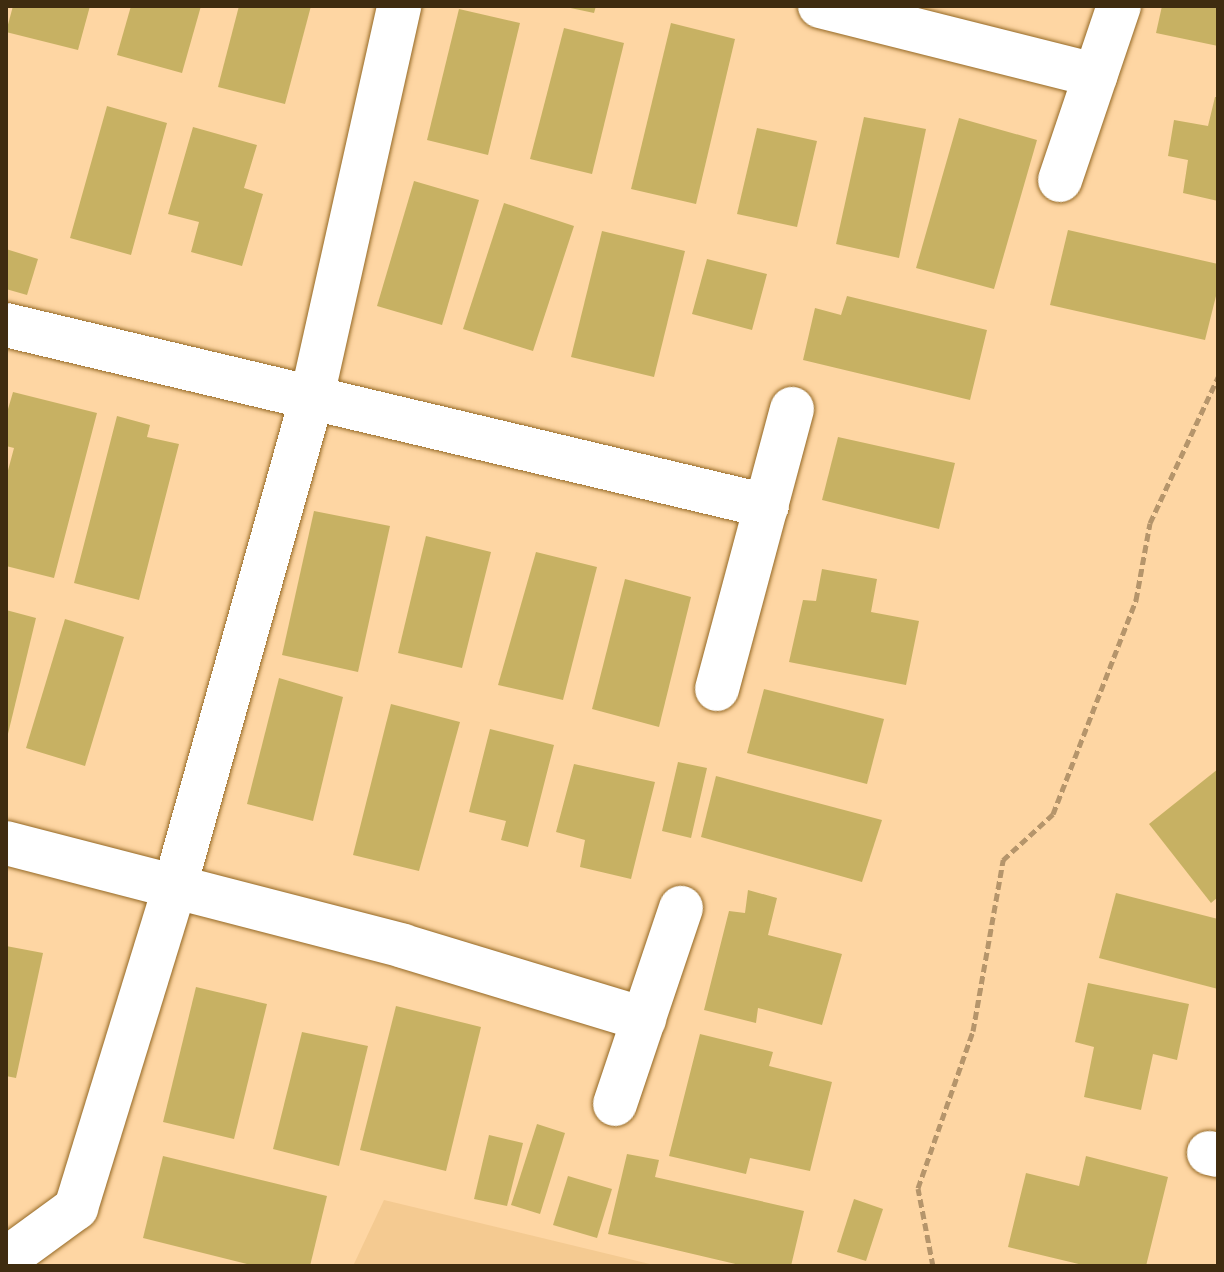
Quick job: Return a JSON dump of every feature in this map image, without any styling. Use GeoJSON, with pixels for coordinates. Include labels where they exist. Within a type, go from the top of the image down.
{"type":"FeatureCollection","features":[{"type":"Feature","properties":{"kind":"street"},"geometry":{"type":"LineString","coordinates":[[6,1259],[76,1208],[175,886],[311,401],[399,6]]}},
{"type":"Feature","properties":{"kind":"street"},"geometry":{"type":"LineString","coordinates":[[820,6],[1095,75]]}},
{"type":"Feature","properties":{"kind":"street"},"geometry":{"type":"LineString","coordinates":[[1060,180],[1119,6]]}},
{"type":"Feature","properties":{"kind":"street"},"geometry":{"type":"LineString","coordinates":[[6,325],[311,401],[767,506]]}},
{"type":"Feature","properties":{"kind":"street"},"geometry":{"type":"LineString","coordinates":[[717,689],[792,409]]}},
{"type":"Feature","properties":{"kind":"street"},"geometry":{"type":"LineString","coordinates":[[6,843],[403,946],[644,1019]]}},
{"type":"Feature","properties":{"kind":"street"},"geometry":{"type":"LineString","coordinates":[[615,1104],[681,908]]}},
{"type":"Feature","properties":{"kind":"path"},"geometry":{"type":"LineString","coordinates":[[933,1266],[918,1188],[973,1031],[1003,860],[1053,814],[1131,613],[1150,523],[1218,377]]}},
{"type":"Feature","properties":{"kind":"shaded area"},"geometry":{"type":"Polygon","coordinates":[[[384,1200],[658,1266],[353,1266],[384,1200]]]}},
{"type":"Feature","properties":{"kind":"building"},"geometry":{"type":"Polygon","coordinates":[[[13,6],[90,6],[78,50],[6,32],[13,6]]]}},
{"type":"Feature","properties":{"kind":"building"},"geometry":{"type":"Polygon","coordinates":[[[131,6],[201,6],[182,73],[117,55],[131,6]]]}},
{"type":"Feature","properties":{"kind":"building"},"geometry":{"type":"Polygon","coordinates":[[[239,6],[311,6],[285,104],[218,87],[239,6]]]}},
{"type":"Feature","properties":{"kind":"building"},"geometry":{"type":"Polygon","coordinates":[[[561,6],[596,6],[594,13],[561,6]]]}},
{"type":"Feature","properties":{"kind":"building"},"geometry":{"type":"Polygon","coordinates":[[[1162,6],[1218,6],[1218,46],[1156,33],[1162,6]]]}},
{"type":"Feature","properties":{"kind":"building"},"geometry":{"type":"Polygon","coordinates":[[[459,9],[520,23],[488,155],[427,140],[459,9]]]}},
{"type":"Feature","properties":{"kind":"building"},"geometry":{"type":"Polygon","coordinates":[[[671,23],[735,39],[696,204],[631,189],[671,23]]]}},
{"type":"Feature","properties":{"kind":"building"},"geometry":{"type":"Polygon","coordinates":[[[564,28],[624,43],[592,174],[530,159],[564,28]]]}},
{"type":"Feature","properties":{"kind":"building"},"geometry":{"type":"Polygon","coordinates":[[[1215,97],[1218,97],[1218,201],[1183,193],[1188,160],[1168,156],[1174,120],[1208,126],[1215,97]]]}},
{"type":"Feature","properties":{"kind":"building"},"geometry":{"type":"Polygon","coordinates":[[[107,106],[167,123],[131,255],[70,238],[107,106]]]}},
{"type":"Feature","properties":{"kind":"building"},"geometry":{"type":"Polygon","coordinates":[[[864,117],[926,129],[899,258],[836,244],[864,117]]]}},
{"type":"Feature","properties":{"kind":"building"},"geometry":{"type":"Polygon","coordinates":[[[959,118],[1037,140],[994,289],[916,268],[959,118]]]}},
{"type":"Feature","properties":{"kind":"building"},"geometry":{"type":"Polygon","coordinates":[[[193,127],[257,145],[244,188],[263,194],[242,266],[191,252],[199,222],[168,214],[193,127]]]}},
{"type":"Feature","properties":{"kind":"building"},"geometry":{"type":"Polygon","coordinates":[[[757,128],[817,141],[797,227],[737,214],[757,128]]]}},
{"type":"Feature","properties":{"kind":"building"},"geometry":{"type":"Polygon","coordinates":[[[414,181],[479,200],[442,325],[377,306],[414,181]]]}},
{"type":"Feature","properties":{"kind":"building"},"geometry":{"type":"Polygon","coordinates":[[[504,203],[574,226],[533,351],[463,329],[504,203]]]}},
{"type":"Feature","properties":{"kind":"building"},"geometry":{"type":"Polygon","coordinates":[[[1068,230],[1218,264],[1218,288],[1205,340],[1050,305],[1068,230]]]}},
{"type":"Feature","properties":{"kind":"building"},"geometry":{"type":"Polygon","coordinates":[[[602,231],[685,251],[654,377],[571,357],[602,231]]]}},
{"type":"Feature","properties":{"kind":"building"},"geometry":{"type":"Polygon","coordinates":[[[6,249],[38,259],[27,295],[6,289],[6,249]]]}},
{"type":"Feature","properties":{"kind":"building"},"geometry":{"type":"Polygon","coordinates":[[[707,259],[767,274],[752,330],[692,314],[707,259]]]}},
{"type":"Feature","properties":{"kind":"building"},"geometry":{"type":"Polygon","coordinates":[[[847,296],[987,330],[970,400],[803,360],[815,308],[841,315],[847,296]]]}},
{"type":"Feature","properties":{"kind":"building"},"geometry":{"type":"Polygon","coordinates":[[[13,392],[97,413],[54,578],[6,566],[6,478],[14,448],[6,446],[6,416],[13,392]]]}},
{"type":"Feature","properties":{"kind":"building"},"geometry":{"type":"Polygon","coordinates":[[[117,416],[150,425],[147,437],[179,444],[139,600],[74,583],[117,416]]]}},
{"type":"Feature","properties":{"kind":"building"},"geometry":{"type":"Polygon","coordinates":[[[838,437],[955,463],[939,529],[822,500],[838,437]]]}},
{"type":"Feature","properties":{"kind":"building"},"geometry":{"type":"Polygon","coordinates":[[[314,511],[390,526],[358,672],[282,655],[314,511]]]}},
{"type":"Feature","properties":{"kind":"building"},"geometry":{"type":"Polygon","coordinates":[[[426,536],[491,552],[462,668],[398,653],[426,536]]]}},
{"type":"Feature","properties":{"kind":"building"},"geometry":{"type":"Polygon","coordinates":[[[536,552],[597,567],[563,700],[498,685],[536,552]]]}},
{"type":"Feature","properties":{"kind":"building"},"geometry":{"type":"Polygon","coordinates":[[[822,569],[877,579],[871,612],[919,621],[906,685],[789,662],[803,600],[816,601],[822,569]]]}},
{"type":"Feature","properties":{"kind":"building"},"geometry":{"type":"Polygon","coordinates":[[[625,579],[691,597],[659,727],[592,709],[625,579]]]}},
{"type":"Feature","properties":{"kind":"building"},"geometry":{"type":"Polygon","coordinates":[[[6,610],[36,618],[7,738],[6,738],[6,610]]]}},
{"type":"Feature","properties":{"kind":"building"},"geometry":{"type":"Polygon","coordinates":[[[65,619],[124,637],[85,766],[26,748],[65,619]]]}},
{"type":"Feature","properties":{"kind":"building"},"geometry":{"type":"Polygon","coordinates":[[[279,678],[343,697],[313,821],[247,804],[279,678]]]}},
{"type":"Feature","properties":{"kind":"building"},"geometry":{"type":"Polygon","coordinates":[[[764,689],[884,719],[867,784],[747,753],[764,689]]]}},
{"type":"Feature","properties":{"kind":"building"},"geometry":{"type":"Polygon","coordinates":[[[391,704],[460,722],[419,871],[353,855],[391,704]]]}},
{"type":"Feature","properties":{"kind":"building"},"geometry":{"type":"Polygon","coordinates":[[[490,729],[554,745],[528,847],[501,840],[506,821],[469,812],[490,729]]]}},
{"type":"Feature","properties":{"kind":"building"},"geometry":{"type":"Polygon","coordinates":[[[678,762],[707,768],[691,838],[662,831],[678,762]]]}},
{"type":"Feature","properties":{"kind":"building"},"geometry":{"type":"Polygon","coordinates":[[[574,764],[655,782],[631,879],[580,867],[585,840],[556,832],[574,764]]]}},
{"type":"Feature","properties":{"kind":"building"},"geometry":{"type":"Polygon","coordinates":[[[1218,769],[1218,897],[1211,903],[1149,824],[1218,769]]]}},
{"type":"Feature","properties":{"kind":"building"},"geometry":{"type":"Polygon","coordinates":[[[716,776],[882,820],[862,882],[701,837],[716,776]]]}},
{"type":"Feature","properties":{"kind":"building"},"geometry":{"type":"Polygon","coordinates":[[[748,890],[777,898],[768,935],[842,954],[822,1025],[758,1008],[756,1023],[704,1010],[729,911],[745,913],[748,890]]]}},
{"type":"Feature","properties":{"kind":"building"},"geometry":{"type":"Polygon","coordinates":[[[1116,893],[1218,919],[1218,989],[1099,958],[1116,893]]]}},
{"type":"Feature","properties":{"kind":"building"},"geometry":{"type":"Polygon","coordinates":[[[6,946],[43,953],[16,1078],[6,1076],[6,946]]]}},
{"type":"Feature","properties":{"kind":"building"},"geometry":{"type":"Polygon","coordinates":[[[1088,983],[1189,1004],[1177,1060],[1153,1054],[1141,1110],[1084,1097],[1094,1047],[1075,1042],[1088,983]]]}},
{"type":"Feature","properties":{"kind":"building"},"geometry":{"type":"Polygon","coordinates":[[[196,987],[267,1004],[234,1139],[163,1122],[196,987]]]}},
{"type":"Feature","properties":{"kind":"building"},"geometry":{"type":"Polygon","coordinates":[[[396,1006],[481,1027],[446,1171],[360,1150],[396,1006]]]}},
{"type":"Feature","properties":{"kind":"building"},"geometry":{"type":"Polygon","coordinates":[[[302,1032],[368,1046],[339,1166],[273,1149],[302,1032]]]}},
{"type":"Feature","properties":{"kind":"building"},"geometry":{"type":"Polygon","coordinates":[[[700,1034],[773,1052],[769,1066],[832,1082],[810,1171],[750,1158],[746,1174],[669,1156],[700,1034]]]}},
{"type":"Feature","properties":{"kind":"building"},"geometry":{"type":"Polygon","coordinates":[[[537,1124],[565,1133],[540,1214],[511,1205],[537,1124]]]}},
{"type":"Feature","properties":{"kind":"building"},"geometry":{"type":"Polygon","coordinates":[[[489,1135],[523,1143],[507,1206],[474,1199],[489,1135]]]}},
{"type":"Feature","properties":{"kind":"building"},"geometry":{"type":"Polygon","coordinates":[[[627,1154],[659,1160],[655,1177],[804,1211],[791,1266],[744,1266],[608,1234],[627,1154]]]}},
{"type":"Feature","properties":{"kind":"building"},"geometry":{"type":"Polygon","coordinates":[[[163,1156],[327,1196],[310,1266],[255,1266],[143,1238],[163,1156]]]}},
{"type":"Feature","properties":{"kind":"building"},"geometry":{"type":"Polygon","coordinates":[[[1086,1156],[1168,1177],[1146,1266],[1087,1266],[1008,1247],[1026,1173],[1079,1186],[1086,1156]]]}},
{"type":"Feature","properties":{"kind":"building"},"geometry":{"type":"Polygon","coordinates":[[[568,1176],[612,1189],[597,1238],[553,1225],[568,1176]]]}},
{"type":"Feature","properties":{"kind":"building"},"geometry":{"type":"Polygon","coordinates":[[[854,1199],[883,1209],[866,1261],[837,1252],[854,1199]]]}}]}
